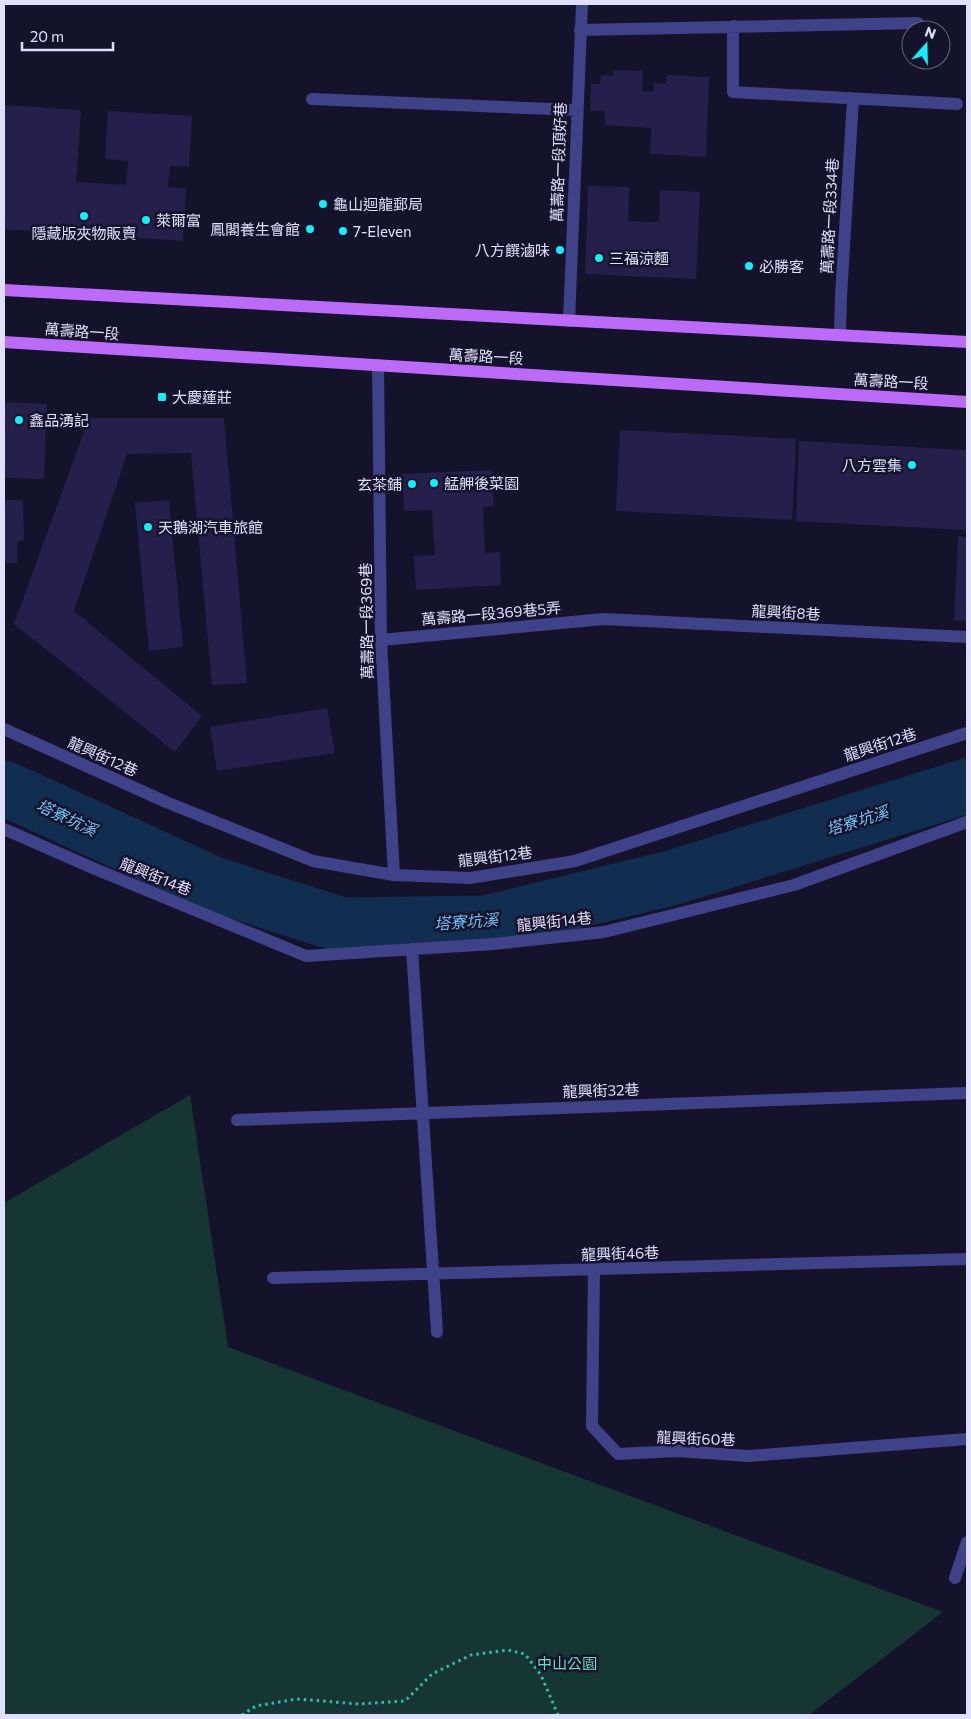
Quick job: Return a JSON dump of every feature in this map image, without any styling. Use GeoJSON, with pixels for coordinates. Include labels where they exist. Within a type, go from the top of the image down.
{"type":"FeatureCollection","features":[{"type":"Feature","properties":{"kind":"main road"},"geometry":{"type":"LineString","coordinates":[[4,290],[967,342]]}},
{"type":"Feature","properties":{"kind":"main road","name":"萬壽路一段"},"geometry":{"type":"LineString","coordinates":[[4,342],[967,402]]}},
{"type":"Feature","properties":{"kind":"lane","name":"萬壽路一段頂好巷"},"geometry":{"type":"LineString","coordinates":[[569,321],[576,110],[582,4]]}},
{"type":"Feature","properties":{"kind":"lane"},"geometry":{"type":"LineString","coordinates":[[580,30],[901,24]]}},
{"type":"Feature","properties":{"kind":"lane"},"geometry":{"type":"LineString","coordinates":[[733,26],[733,92],[957,104]]}},
{"type":"Feature","properties":{"kind":"lane"},"geometry":{"type":"LineString","coordinates":[[312,99],[576,110]]}},
{"type":"Feature","properties":{"kind":"lane","name":"萬壽路一段334巷"},"geometry":{"type":"LineString","coordinates":[[840,336],[853,99]]}},
{"type":"Feature","properties":{"kind":"lane","name":"萬壽路一段369巷"},"geometry":{"type":"LineString","coordinates":[[378,365],[381,640],[394,875]]}},
{"type":"Feature","properties":{"kind":"lane","name":"萬壽路一段369巷5弄"},"geometry":{"type":"LineString","coordinates":[[381,640],[604,620]]}},
{"type":"Feature","properties":{"kind":"lane","name":"龍興街8巷"},"geometry":{"type":"LineString","coordinates":[[604,620],[967,637]]}},
{"type":"Feature","properties":{"kind":"lane","name":"龍興街12巷"},"geometry":{"type":"LineString","coordinates":[[4,729],[166,802],[313,861],[394,875],[470,878],[574,862],[967,733]]}},
{"type":"Feature","properties":{"kind":"lane","name":"龍興街14巷"},"geometry":{"type":"LineString","coordinates":[[4,829],[306,956],[493,944],[604,932],[794,886],[967,822]]}},
{"type":"Feature","properties":{"kind":"lane"},"geometry":{"type":"LineString","coordinates":[[412,949],[437,1332]]}},
{"type":"Feature","properties":{"kind":"lane","name":"龍興街32巷"},"geometry":{"type":"LineString","coordinates":[[237,1120],[967,1093]]}},
{"type":"Feature","properties":{"kind":"lane","name":"龍興街46巷"},"geometry":{"type":"LineString","coordinates":[[273,1278],[967,1259]]}},
{"type":"Feature","properties":{"kind":"lane","name":"龍興街60巷"},"geometry":{"type":"LineString","coordinates":[[594,1270],[592,1426],[618,1454],[678,1451],[748,1456],[967,1440]]}},
{"type":"Feature","properties":{"kind":"lane"},"geometry":{"type":"LineString","coordinates":[[955,1578],[967,1542]]}},
{"type":"Feature","properties":{"kind":"path"},"geometry":{"type":"LineString","coordinates":[[242,1715],[256,1706],[298,1700],[359,1704],[405,1701],[432,1674],[440,1670],[471,1655],[508,1650],[525,1654],[542,1675],[558,1715]]}},
{"type":"Feature","properties":{"kind":"green space","name":"中山公園"},"geometry":{"type":"Polygon","coordinates":[[[190,1095],[228,1347],[943,1612],[809,1715],[4,1715],[4,1203],[190,1095]]]}},
{"type":"Feature","properties":{"kind":"building"},"geometry":{"type":"Polygon","coordinates":[[[613,70],[643,71],[642,91],[653,92],[654,83],[666,84],[667,75],[709,77],[706,157],[650,154],[651,128],[605,125],[605,111],[590,111],[591,84],[600,84],[601,75],[613,76],[613,70]]]}},
{"type":"Feature","properties":{"kind":"building"},"geometry":{"type":"Polygon","coordinates":[[[4,105],[81,110],[76,182],[126,185],[128,161],[105,159],[108,111],[192,116],[189,167],[170,166],[168,187],[186,189],[183,241],[4,229],[4,105]]]}},
{"type":"Feature","properties":{"kind":"building"},"geometry":{"type":"Polygon","coordinates":[[[588,186],[629,187],[628,221],[659,222],[660,190],[700,192],[696,279],[585,274],[588,186]]]}},
{"type":"Feature","properties":{"kind":"building"},"geometry":{"type":"Polygon","coordinates":[[[4,402],[47,404],[44,479],[4,478],[4,402]]]}},
{"type":"Feature","properties":{"kind":"building"},"geometry":{"type":"Polygon","coordinates":[[[89,418],[224,418],[247,683],[212,685],[191,453],[127,454],[74,611],[202,716],[175,752],[14,624],[89,418]]]}},
{"type":"Feature","properties":{"kind":"building"},"geometry":{"type":"Polygon","coordinates":[[[620,430],[796,439],[792,520],[616,511],[620,430]]]}},
{"type":"Feature","properties":{"kind":"building"},"geometry":{"type":"Polygon","coordinates":[[[799,441],[967,450],[967,530],[796,521],[799,441]]]}},
{"type":"Feature","properties":{"kind":"building"},"geometry":{"type":"Polygon","coordinates":[[[492,470],[494,506],[483,507],[485,553],[500,552],[501,585],[416,590],[414,556],[435,555],[432,510],[404,511],[402,474],[492,470]]]}},
{"type":"Feature","properties":{"kind":"building"},"geometry":{"type":"Polygon","coordinates":[[[4,500],[23,500],[24,540],[17,541],[17,563],[4,563],[4,500]]]}},
{"type":"Feature","properties":{"kind":"building"},"geometry":{"type":"Polygon","coordinates":[[[169,500],[183,647],[149,651],[135,503],[169,500]]]}},
{"type":"Feature","properties":{"kind":"building"},"geometry":{"type":"Polygon","coordinates":[[[958,536],[967,537],[967,621],[954,620],[958,536]]]}},
{"type":"Feature","properties":{"kind":"building"},"geometry":{"type":"Polygon","coordinates":[[[327,708],[335,753],[217,771],[210,727],[327,708]]]}},
{"type":"Feature","properties":{"kind":"waterway","name":"塔寮坑溪"},"geometry":{"type":"LineString","coordinates":[[4,788],[213,884],[342,925],[485,923],[671,878],[967,786]]}},
{"type":"Feature","properties":{"kind":"place","name":"龜山迴龍郵局"},"geometry":{"type":"Point","coordinates":[323,204]}},
{"type":"Feature","properties":{"kind":"place","name":"隱藏版夾物販賣"},"geometry":{"type":"Point","coordinates":[84,216]}},
{"type":"Feature","properties":{"kind":"place","name":"萊爾富"},"geometry":{"type":"Point","coordinates":[146,220]}},
{"type":"Feature","properties":{"kind":"place","name":"鳳閣養生會館"},"geometry":{"type":"Point","coordinates":[310,229]}},
{"type":"Feature","properties":{"kind":"place","name":"7-Eleven"},"geometry":{"type":"Point","coordinates":[343,231]}},
{"type":"Feature","properties":{"kind":"place","name":"八方饌滷味"},"geometry":{"type":"Point","coordinates":[560,250]}},
{"type":"Feature","properties":{"kind":"place","name":"三福涼麵"},"geometry":{"type":"Point","coordinates":[599,258]}},
{"type":"Feature","properties":{"kind":"place","name":"必勝客"},"geometry":{"type":"Point","coordinates":[749,266]}},
{"type":"Feature","properties":{"kind":"place","name":"大慶蓮莊"},"geometry":{"type":"Point","coordinates":[162,397]}},
{"type":"Feature","properties":{"kind":"place","name":"鑫品湧記"},"geometry":{"type":"Point","coordinates":[19,420]}},
{"type":"Feature","properties":{"kind":"place","name":"八方雲集"},"geometry":{"type":"Point","coordinates":[912,465]}},
{"type":"Feature","properties":{"kind":"place","name":"艋舺後菜園"},"geometry":{"type":"Point","coordinates":[434,483]}},
{"type":"Feature","properties":{"kind":"place","name":"玄茶鋪"},"geometry":{"type":"Point","coordinates":[412,484]}},
{"type":"Feature","properties":{"kind":"place","name":"天鵝湖汽車旅館"},"geometry":{"type":"Point","coordinates":[148,527]}}]}
